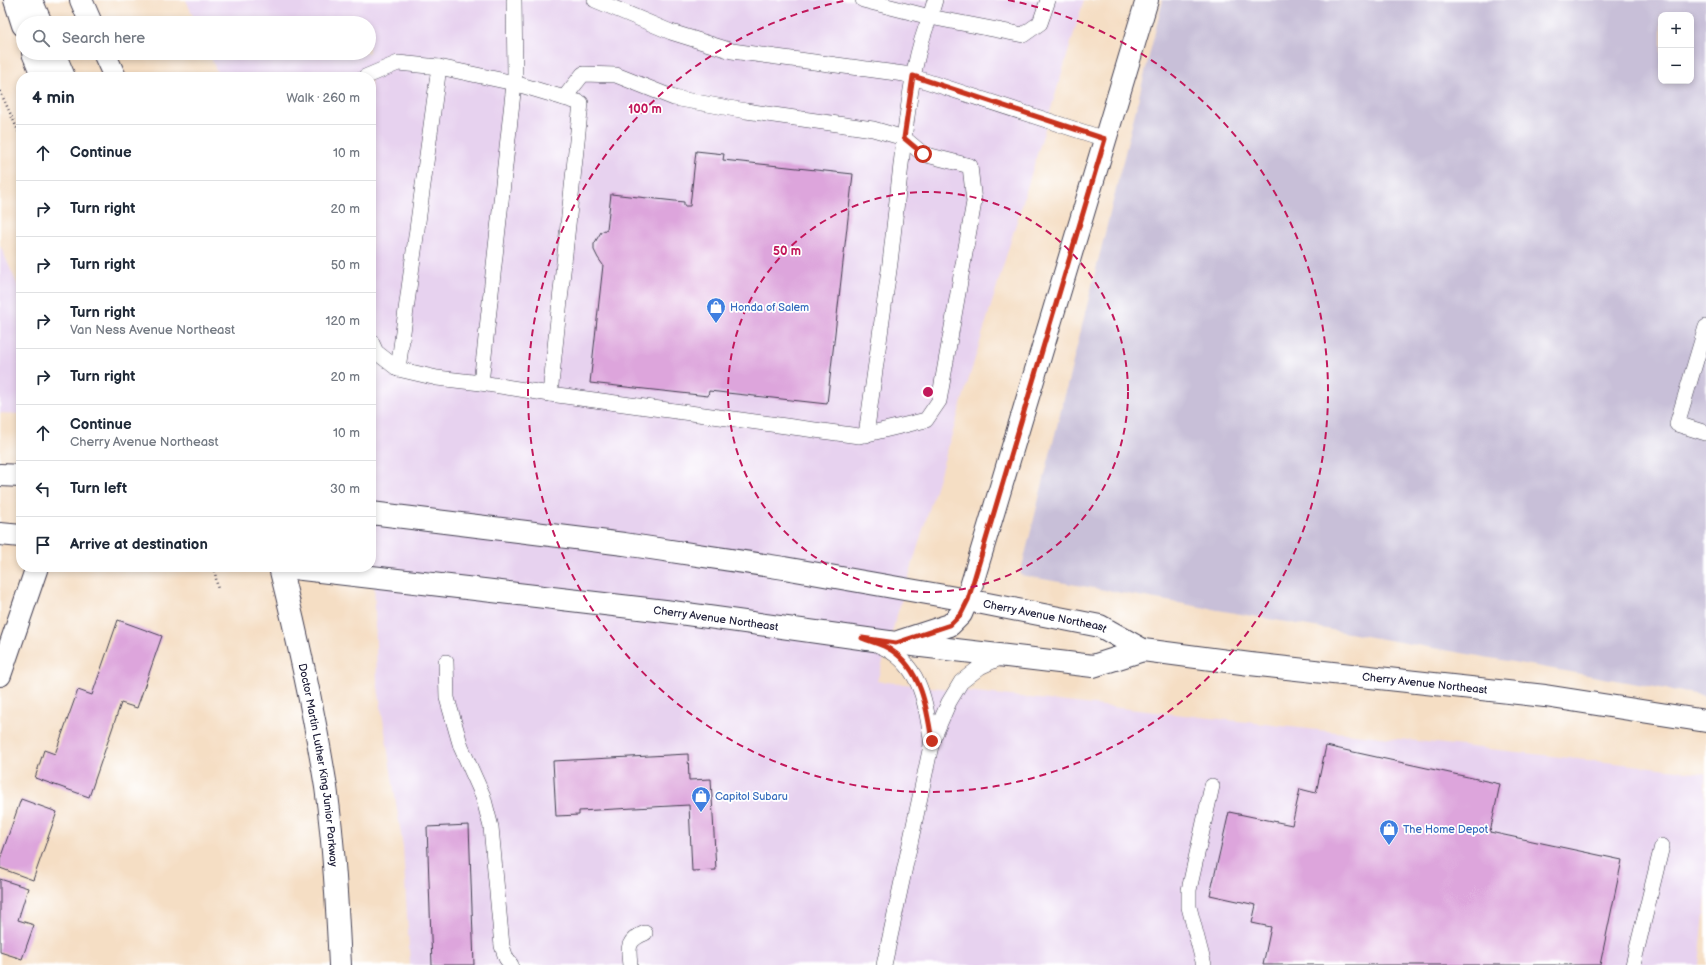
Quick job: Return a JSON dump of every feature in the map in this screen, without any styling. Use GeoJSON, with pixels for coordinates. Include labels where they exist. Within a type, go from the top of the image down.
{"type":"FeatureCollection","features":[{"type":"Feature","properties":{"kind":"main road"},"geometry":{"type":"LineString","coordinates":[[15,0],[20,16]]}},
{"type":"Feature","properties":{"kind":"main road"},"geometry":{"type":"LineString","coordinates":[[31,0],[38,16]]}},
{"type":"Feature","properties":{"kind":"main road"},"geometry":{"type":"LineString","coordinates":[[81,0],[88,16]]}},
{"type":"Feature","properties":{"kind":"main road"},"geometry":{"type":"LineString","coordinates":[[896,643],[950,625],[961,614],[968,600],[1147,0]]}},
{"type":"Feature","properties":{"kind":"main road"},"geometry":{"type":"LineString","coordinates":[[36,60],[41,72]]}},
{"type":"Feature","properties":{"kind":"main road"},"geometry":{"type":"LineString","coordinates":[[57,60],[62,72]]}},
{"type":"Feature","properties":{"kind":"main road"},"geometry":{"type":"LineString","coordinates":[[107,60],[113,72]]}},
{"type":"Feature","properties":{"kind":"main road"},"geometry":{"type":"LineString","coordinates":[[0,474],[16,476]]}},
{"type":"Feature","properties":{"kind":"main road","name":"Cherry Avenue Northeast"},"geometry":{"type":"LineString","coordinates":[[376,514],[632,545],[784,568],[968,600],[1100,626],[1144,650],[1250,664],[1545,696],[1706,721]]}},
{"type":"Feature","properties":{"kind":"main road"},"geometry":{"type":"LineString","coordinates":[[0,534],[16,536]]}},
{"type":"Feature","properties":{"kind":"main road"},"geometry":{"type":"LineString","coordinates":[[0,675],[35,572]]}},
{"type":"Feature","properties":{"kind":"main road","name":"Doctor Martin Luther King Junior Parkway"},"geometry":{"type":"LineString","coordinates":[[281,572],[306,678],[326,787],[336,883],[340,965]]}},
{"type":"Feature","properties":{"kind":"main road","name":"Cherry Avenue Northeast"},"geometry":{"type":"LineString","coordinates":[[328,572],[665,611],[896,643],[1093,666],[1144,650]]}},
{"type":"Feature","properties":{"kind":"lane"},"geometry":{"type":"LineString","coordinates":[[481,383],[514,83],[514,0]]}},
{"type":"Feature","properties":{"kind":"lane"},"geometry":{"type":"LineString","coordinates":[[594,0],[671,32],[732,51],[913,76],[1105,139]]}},
{"type":"Feature","properties":{"kind":"lane"},"geometry":{"type":"LineString","coordinates":[[863,0],[930,17],[1023,35],[1040,23],[1048,0]]}},
{"type":"Feature","properties":{"kind":"lane"},"geometry":{"type":"LineString","coordinates":[[866,435],[890,263],[904,138],[913,76],[924,31],[935,0]]}},
{"type":"Feature","properties":{"kind":"lane"},"geometry":{"type":"LineString","coordinates":[[376,72],[398,63],[439,67],[514,83],[581,104],[550,394]]}},
{"type":"Feature","properties":{"kind":"lane"},"geometry":{"type":"LineString","coordinates":[[398,369],[439,67]]}},
{"type":"Feature","properties":{"kind":"lane"},"geometry":{"type":"LineString","coordinates":[[376,352],[398,369],[437,378],[859,436],[926,420],[939,401],[974,202],[970,166],[923,154],[904,138],[873,128],[746,111],[674,98],[616,75],[584,74],[564,98]]}},
{"type":"Feature","properties":{"kind":"lane"},"geometry":{"type":"LineString","coordinates":[[1706,327],[1677,424],[1706,432]]}},
{"type":"Feature","properties":{"kind":"lane"},"geometry":{"type":"LineString","coordinates":[[862,638],[891,650],[908,665],[916,679],[928,709],[932,741]]}},
{"type":"Feature","properties":{"kind":"lane"},"geometry":{"type":"LineString","coordinates":[[884,965],[932,741],[949,702],[961,682],[980,667],[1004,656]]}},
{"type":"Feature","properties":{"kind":"lane"},"geometry":{"type":"LineString","coordinates":[[446,662],[447,698],[461,746],[483,796],[491,827],[502,946],[506,958],[511,965]]}},
{"type":"Feature","properties":{"kind":"lane"},"geometry":{"type":"LineString","coordinates":[[1204,965],[1189,907],[1189,890],[1212,786]]}},
{"type":"Feature","properties":{"kind":"lane"},"geometry":{"type":"LineString","coordinates":[[1633,965],[1662,846]]}},
{"type":"Feature","properties":{"kind":"lane"},"geometry":{"type":"LineString","coordinates":[[630,965],[628,949],[634,938],[645,933]]}},
{"type":"Feature","properties":{"kind":"path"},"geometry":{"type":"LineString","coordinates":[[0,91],[16,126]]}},
{"type":"Feature","properties":{"kind":"path"},"geometry":{"type":"LineString","coordinates":[[215,572],[218,590]]}},
{"type":"Feature","properties":{"kind":"shaded area"},"geometry":{"type":"Polygon","coordinates":[[[186,0],[1084,0],[877,681],[1705,773],[1706,894],[1699,965],[410,965],[403,847],[377,681],[374,572],[376,572],[376,72],[217,72],[212,60],[376,60],[376,16],[193,16],[186,0]]]}},
{"type":"Feature","properties":{"kind":"shaded area"},"geometry":{"type":"Polygon","coordinates":[[[1163,0],[1706,0],[1706,696],[1020,575],[1163,0]]]}},
{"type":"Feature","properties":{"kind":"shaded area"},"geometry":{"type":"Polygon","coordinates":[[[0,245],[16,282],[16,414],[0,413],[0,245]]]}},
{"type":"Feature","properties":{"kind":"building","name":"Honda of Salem"},"geometry":{"type":"Polygon","coordinates":[[[696,151],[724,154],[723,160],[853,174],[827,404],[709,391],[708,396],[590,383],[603,265],[594,250],[594,244],[601,232],[607,229],[611,194],[684,202],[684,206],[690,206],[696,151]]]}},
{"type":"Feature","properties":{"kind":"building"},"geometry":{"type":"Polygon","coordinates":[[[118,620],[162,636],[137,708],[121,703],[89,797],[35,778],[44,750],[55,754],[78,690],[92,695],[118,620]]]}},
{"type":"Feature","properties":{"kind":"building","name":"The Home Depot"},"geometry":{"type":"Polygon","coordinates":[[[1326,746],[1500,784],[1490,832],[1622,860],[1600,965],[1263,965],[1271,927],[1252,923],[1256,905],[1210,895],[1229,812],[1292,825],[1300,789],[1316,793],[1326,746]]]}},
{"type":"Feature","properties":{"kind":"building","name":"Capitol Subaru"},"geometry":{"type":"Polygon","coordinates":[[[688,754],[689,780],[711,779],[716,870],[692,871],[689,805],[579,811],[579,815],[556,816],[553,761],[688,754]]]}},
{"type":"Feature","properties":{"kind":"building"},"geometry":{"type":"Polygon","coordinates":[[[21,799],[57,812],[33,880],[0,868],[0,859],[21,799]]]}},
{"type":"Feature","properties":{"kind":"building"},"geometry":{"type":"Polygon","coordinates":[[[469,825],[474,965],[432,965],[427,827],[469,825]]]}},
{"type":"Feature","properties":{"kind":"building"},"geometry":{"type":"Polygon","coordinates":[[[0,879],[28,888],[18,920],[34,925],[22,959],[0,952],[0,879]]]}},
{"type":"Feature","properties":{"kind":"place","name":"Honda of Salem"},"geometry":{"type":"Point","coordinates":[716,324]}},
{"type":"Feature","properties":{"kind":"place","name":"Capitol Subaru"},"geometry":{"type":"Point","coordinates":[701,813]}},
{"type":"Feature","properties":{"kind":"place","name":"The Home Depot"},"geometry":{"type":"Point","coordinates":[1389,846]}},
{"type":"Feature","properties":{"kind":"route"},"geometry":{"type":"LineString","coordinates":[[923,154],[904,138],[913,76],[1105,139],[968,600],[961,614],[950,625],[896,643],[862,638],[891,650],[908,665],[916,679],[928,709],[932,741]]}}]}
